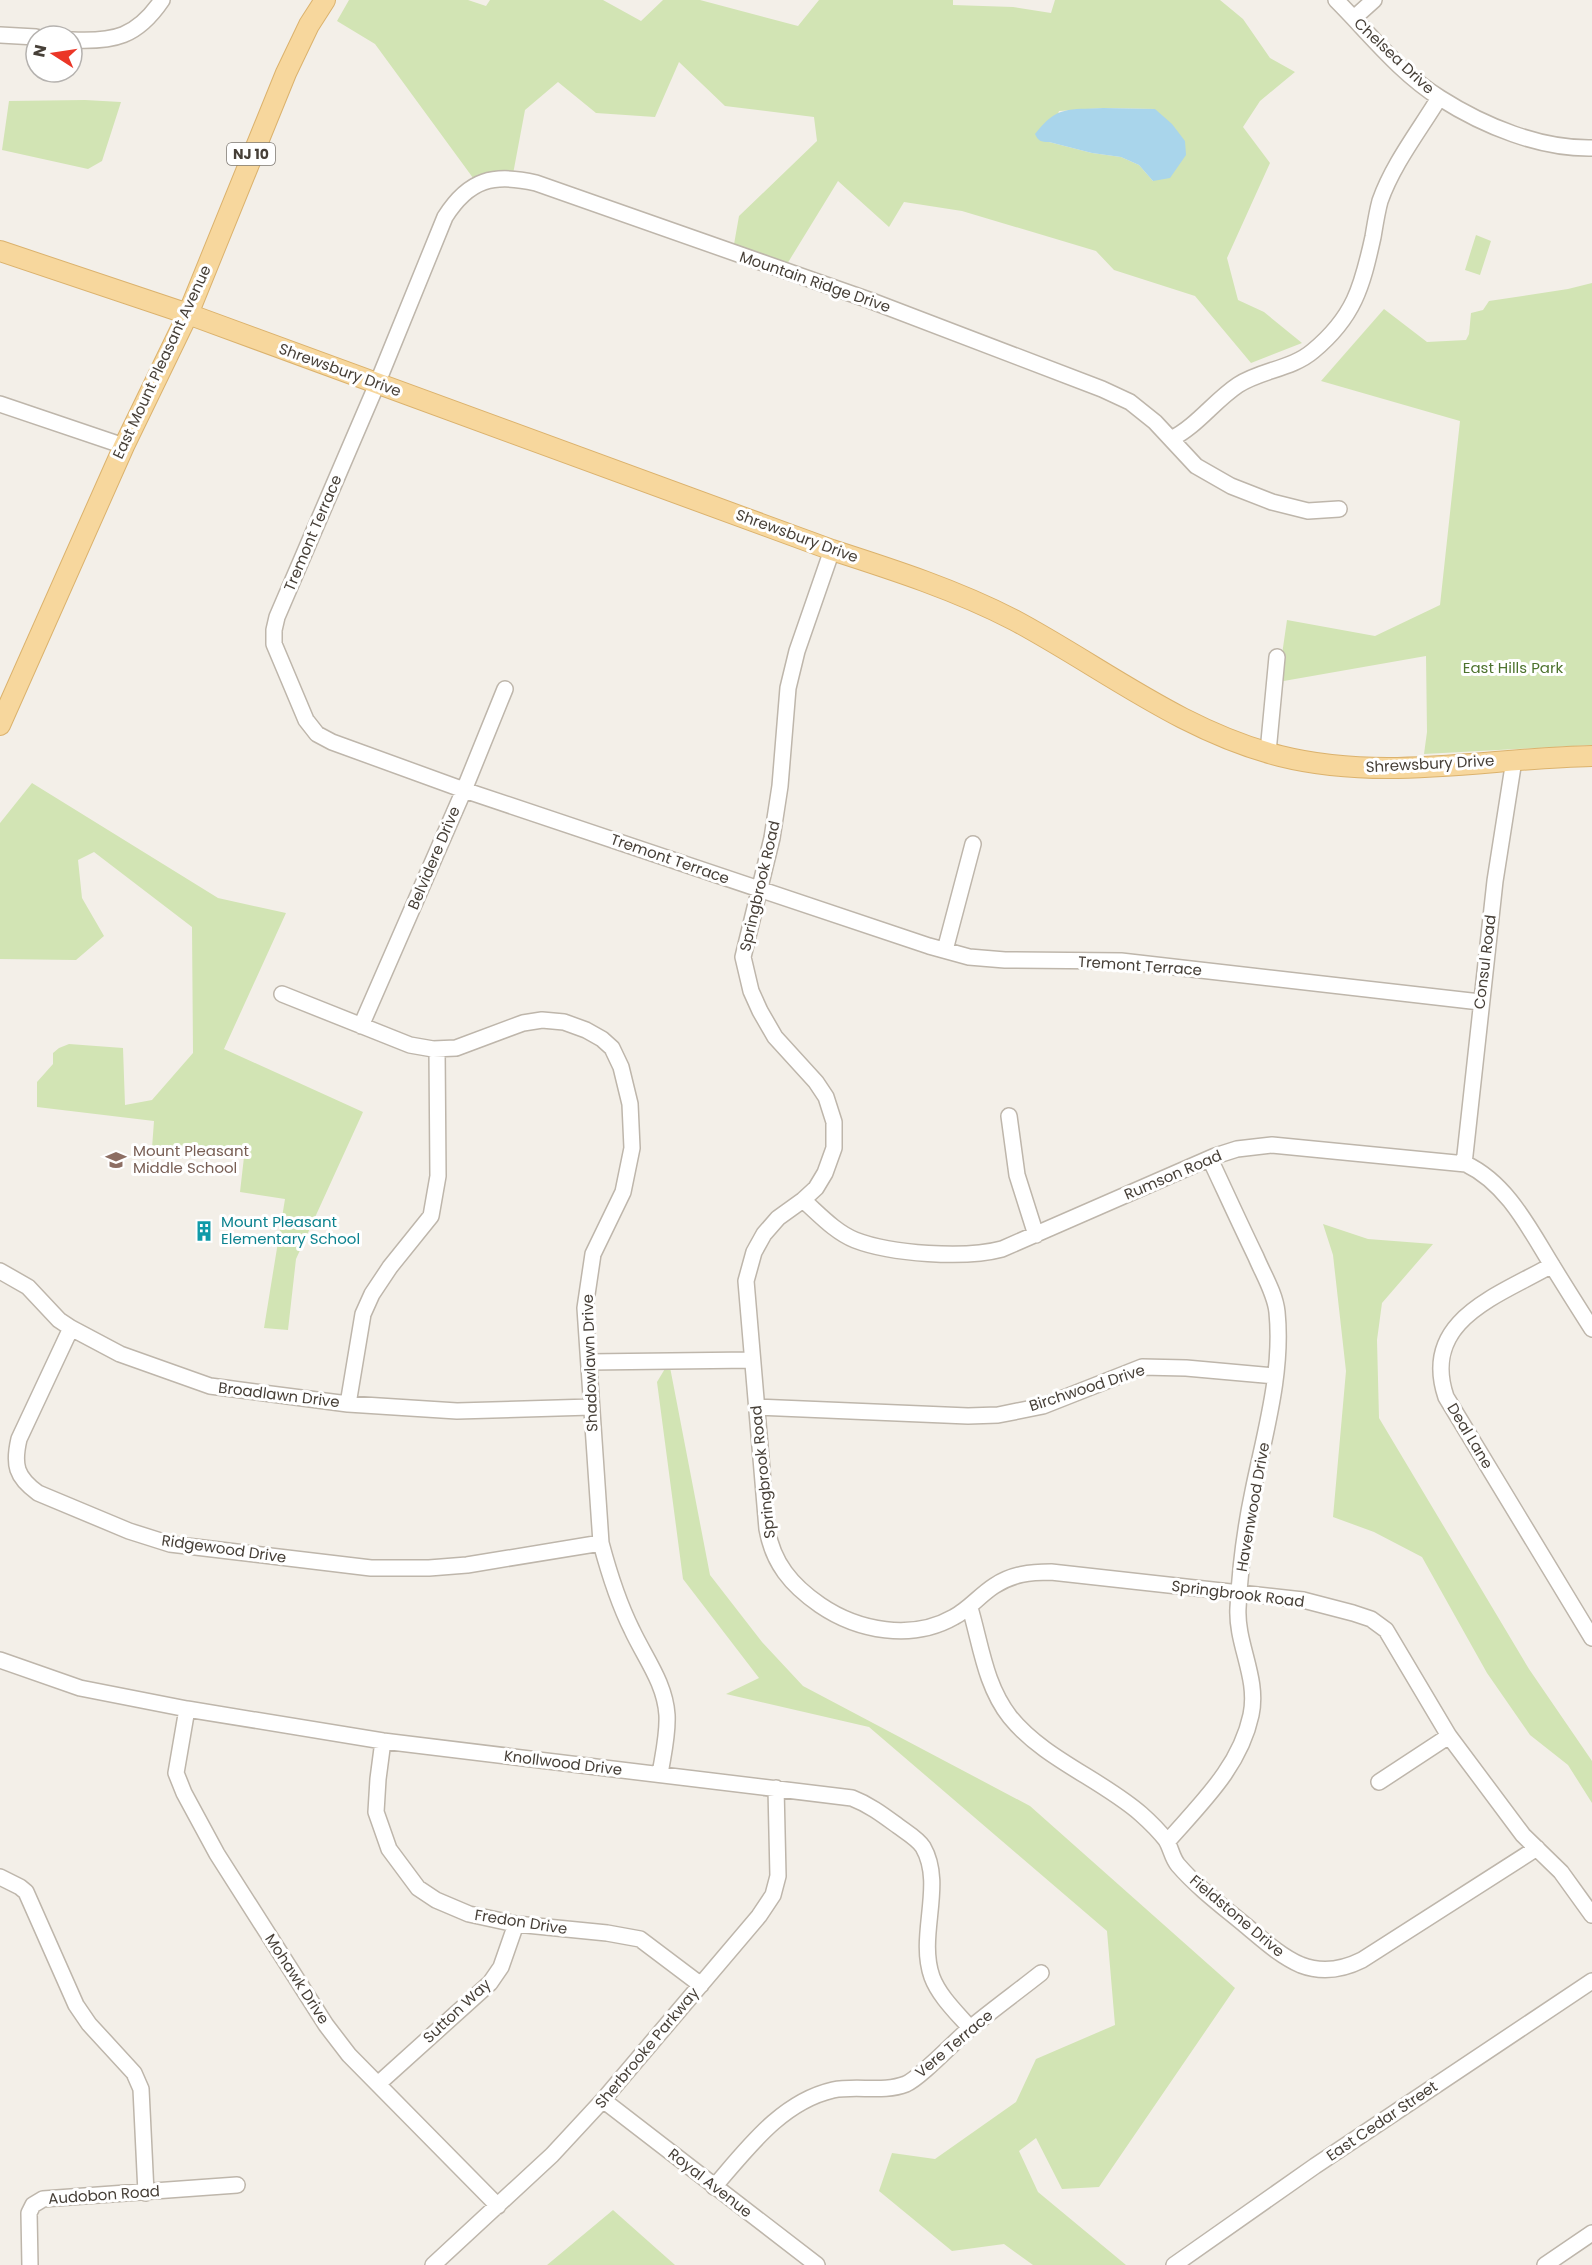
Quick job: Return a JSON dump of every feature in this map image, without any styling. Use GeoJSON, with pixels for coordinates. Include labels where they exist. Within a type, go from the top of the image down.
{"type":"FeatureCollection","features":[{"type":"Feature","properties":{"kind":"main road","name":"East Mount Pleasant Avenue"},"geometry":{"type":"LineString","coordinates":[[0,725],[124,446],[188,314],[286,73],[309,25],[325,0]]}},
{"type":"Feature","properties":{"kind":"main road","name":"Shrewsbury Drive"},"geometry":{"type":"LineString","coordinates":[[0,251],[188,314],[832,550],[924,580],[976,602],[1060,646],[1173,714],[1213,734],[1268,752],[1335,766],[1388,769],[1592,756]]}},
{"type":"Feature","properties":{"kind":"street"},"geometry":{"type":"LineString","coordinates":[[84,40],[99,41],[133,31],[162,0]]}},
{"type":"Feature","properties":{"kind":"street","name":"Chelsea Drive"},"geometry":{"type":"LineString","coordinates":[[1336,0],[1404,69],[1439,98],[1487,123],[1524,137],[1561,146],[1592,148]]}},
{"type":"Feature","properties":{"kind":"street"},"geometry":{"type":"LineString","coordinates":[[1354,18],[1374,0]]}},
{"type":"Feature","properties":{"kind":"street"},"geometry":{"type":"LineString","coordinates":[[0,35],[24,36]]}},
{"type":"Feature","properties":{"kind":"street"},"geometry":{"type":"LineString","coordinates":[[1171,439],[1185,432],[1221,397],[1241,383],[1262,372],[1296,361],[1311,353],[1338,328],[1356,300],[1380,202],[1392,173],[1439,98]]}},
{"type":"Feature","properties":{"kind":"street","name":"Mountain Ridge Drive"},"geometry":{"type":"LineString","coordinates":[[377,384],[445,217],[454,202],[477,184],[492,179],[514,177],[869,300],[1102,389],[1130,402],[1155,422],[1196,465],[1231,486],[1272,502],[1308,512],[1340,509]]}},
{"type":"Feature","properties":{"kind":"street","name":"Tremont Terrace"},"geometry":{"type":"LineString","coordinates":[[377,384],[277,616],[274,630],[274,644],[306,720],[317,734],[332,742],[464,790],[969,957],[1005,960],[1121,961],[1480,1002]]}},
{"type":"Feature","properties":{"kind":"street"},"geometry":{"type":"LineString","coordinates":[[0,404],[124,446]]}},
{"type":"Feature","properties":{"kind":"street","name":"Springbrook Road"},"geometry":{"type":"LineString","coordinates":[[832,550],[797,651],[788,688],[780,786],[761,890],[743,957],[751,991],[775,1037],[822,1089],[834,1122],[835,1139],[829,1165],[816,1188],[771,1226],[759,1242],[750,1261],[746,1292],[756,1407],[770,1546],[777,1563],[803,1594],[832,1613],[855,1624],[877,1630],[930,1627],[970,1608],[993,1587],[1006,1579],[1030,1572],[1051,1572],[1303,1600],[1353,1612],[1371,1619],[1386,1630],[1449,1736],[1523,1835],[1561,1872],[1592,1915]]}},
{"type":"Feature","properties":{"kind":"street"},"geometry":{"type":"LineString","coordinates":[[1268,752],[1277,657]]}},
{"type":"Feature","properties":{"kind":"street","name":"Belvidere Drive"},"geometry":{"type":"LineString","coordinates":[[361,1026],[464,790],[505,689]]}},
{"type":"Feature","properties":{"kind":"street","name":"Consul Road"},"geometry":{"type":"LineString","coordinates":[[1464,1164],[1480,1002],[1495,881],[1514,760]]}},
{"type":"Feature","properties":{"kind":"street"},"geometry":{"type":"LineString","coordinates":[[945,950],[973,844]]}},
{"type":"Feature","properties":{"kind":"street","name":"Shadowlawn Drive"},"geometry":{"type":"LineString","coordinates":[[282,994],[410,1045],[437,1049],[456,1048],[524,1023],[542,1020],[564,1022],[586,1030],[612,1048],[621,1067],[630,1104],[632,1148],[623,1192],[593,1254],[587,1283],[585,1308],[591,1407],[601,1543],[609,1575],[619,1604],[663,1692],[667,1714],[666,1739],[660,1774]]}},
{"type":"Feature","properties":{"kind":"street"},"geometry":{"type":"LineString","coordinates":[[348,1404],[363,1314],[372,1294],[390,1267],[431,1216],[438,1176],[437,1049]]}},
{"type":"Feature","properties":{"kind":"street"},"geometry":{"type":"LineString","coordinates":[[1009,1116],[1017,1175],[1036,1235]]}},
{"type":"Feature","properties":{"kind":"street","name":"Rumson Road"},"geometry":{"type":"LineString","coordinates":[[803,1200],[837,1230],[854,1240],[907,1251],[970,1254],[990,1252],[1036,1235],[1210,1158],[1237,1149],[1272,1145],[1464,1164],[1475,1168],[1504,1192],[1592,1329]]}},
{"type":"Feature","properties":{"kind":"street","name":"Havenwood Drive"},"geometry":{"type":"LineString","coordinates":[[1167,1842],[1224,1776],[1242,1744],[1251,1714],[1252,1689],[1238,1611],[1239,1594],[1246,1528],[1265,1441],[1275,1376],[1277,1310],[1269,1286],[1210,1158]]}},
{"type":"Feature","properties":{"kind":"street","name":"Deal Lane"},"geometry":{"type":"LineString","coordinates":[[1552,1265],[1465,1315],[1451,1331],[1439,1366],[1446,1397],[1592,1638]]}},
{"type":"Feature","properties":{"kind":"street","name":"Broadlawn Drive"},"geometry":{"type":"LineString","coordinates":[[0,1271],[28,1287],[59,1320],[71,1328],[120,1354],[210,1386],[348,1404],[457,1411],[591,1407]]}},
{"type":"Feature","properties":{"kind":"street","name":"Ridgewood Drive"},"geometry":{"type":"LineString","coordinates":[[71,1328],[19,1439],[15,1455],[18,1472],[26,1484],[38,1493],[129,1531],[170,1544],[371,1568],[429,1568],[467,1565],[601,1543]]}},
{"type":"Feature","properties":{"kind":"street"},"geometry":{"type":"LineString","coordinates":[[589,1362],[753,1360]]}},
{"type":"Feature","properties":{"kind":"street","name":"Birchwood Drive"},"geometry":{"type":"LineString","coordinates":[[756,1407],[968,1416],[998,1415],[1043,1406],[1142,1367],[1186,1368],[1275,1376]]}},
{"type":"Feature","properties":{"kind":"street","name":"Fieldstone Drive"},"geometry":{"type":"LineString","coordinates":[[970,1608],[988,1678],[997,1698],[1012,1719],[1042,1746],[1114,1791],[1143,1816],[1167,1842],[1176,1862],[1206,1893],[1278,1953],[1301,1965],[1322,1969],[1345,1968],[1362,1960],[1536,1848]]}},
{"type":"Feature","properties":{"kind":"street","name":"Knollwood Drive"},"geometry":{"type":"LineString","coordinates":[[0,1660],[80,1688],[187,1709],[383,1741],[852,1798],[870,1805],[922,1845],[930,1863],[932,1877],[927,1950],[932,1978],[940,1992],[970,2028]]}},
{"type":"Feature","properties":{"kind":"street","name":"Mohawk Drive"},"geometry":{"type":"LineString","coordinates":[[187,1709],[176,1773],[184,1793],[217,1854],[326,2025],[349,2055],[498,2205]]}},
{"type":"Feature","properties":{"kind":"street"},"geometry":{"type":"LineString","coordinates":[[1380,1782],[1449,1736]]}},
{"type":"Feature","properties":{"kind":"street","name":"Fredon Drive"},"geometry":{"type":"LineString","coordinates":[[383,1741],[376,1812],[389,1850],[418,1888],[436,1900],[469,1914],[516,1924],[607,1933],[640,1939],[701,1985]]}},
{"type":"Feature","properties":{"kind":"street","name":"Sherbrooke Parkway"},"geometry":{"type":"LineString","coordinates":[[433,2265],[552,2155],[603,2100],[759,1916],[773,1895],[778,1876],[776,1788]]}},
{"type":"Feature","properties":{"kind":"street"},"geometry":{"type":"LineString","coordinates":[[0,1877],[26,1892],[76,2005],[89,2024],[134,2073],[141,2089],[146,2193]]}},
{"type":"Feature","properties":{"kind":"street","name":"Sutton Way"},"geometry":{"type":"LineString","coordinates":[[378,2084],[490,1983],[501,1967],[516,1924]]}},
{"type":"Feature","properties":{"kind":"street","name":"Vere Terrace"},"geometry":{"type":"LineString","coordinates":[[714,2187],[768,2126],[787,2112],[815,2096],[835,2090],[891,2088],[908,2083],[970,2028],[1041,1974]]}},
{"type":"Feature","properties":{"kind":"street","name":"East Cedar Street"},"geometry":{"type":"LineString","coordinates":[[1174,2265],[1307,2172],[1590,1986]]}},
{"type":"Feature","properties":{"kind":"street","name":"Royal Avenue"},"geometry":{"type":"LineString","coordinates":[[603,2100],[817,2265]]}},
{"type":"Feature","properties":{"kind":"street","name":"Audobon Road"},"geometry":{"type":"LineString","coordinates":[[30,2265],[29,2213],[33,2205],[42,2199],[237,2185]]}},
{"type":"Feature","properties":{"kind":"street"},"geometry":{"type":"LineString","coordinates":[[1545,2265],[1592,2233]]}},
{"type":"Feature","properties":{"kind":"green space"},"geometry":{"type":"Polygon","coordinates":[[[349,0],[468,0],[486,6],[490,0],[603,0],[641,21],[663,0],[700,0],[798,26],[819,0],[953,0],[953,5],[1013,7],[1051,13],[1055,0],[1220,0],[1243,19],[1270,58],[1295,72],[1260,101],[1243,127],[1270,163],[1227,258],[1238,300],[1264,312],[1302,343],[1251,363],[1195,296],[1114,270],[1096,251],[962,211],[904,202],[889,227],[838,181],[784,269],[733,250],[739,216],[817,141],[814,117],[725,106],[679,62],[655,117],[596,113],[558,82],[525,110],[513,174],[476,182],[375,44],[337,21],[349,0]],[[1103,108],[1059,111],[1049,142],[1092,153],[1121,157],[1139,165],[1153,181],[1155,109],[1103,108]]]}},
{"type":"Feature","properties":{"kind":"green space"},"geometry":{"type":"Polygon","coordinates":[[[9,101],[121,102],[102,161],[88,169],[2,150],[9,101]]]}},
{"type":"Feature","properties":{"kind":"green space"},"geometry":{"type":"Polygon","coordinates":[[[1476,235],[1491,241],[1480,275],[1465,270],[1476,235]]]}},
{"type":"Feature","properties":{"kind":"green space","name":"East Hills Park"},"geometry":{"type":"Polygon","coordinates":[[[1592,283],[1592,745],[1424,754],[1427,732],[1426,656],[1278,682],[1287,620],[1375,636],[1440,605],[1460,421],[1321,381],[1384,309],[1427,342],[1466,340],[1469,334],[1471,313],[1483,310],[1489,301],[1592,283]]]}},
{"type":"Feature","properties":{"kind":"green space"},"geometry":{"type":"Polygon","coordinates":[[[32,783],[218,898],[286,913],[224,1049],[363,1112],[296,1259],[288,1330],[264,1328],[285,1199],[240,1192],[244,1157],[152,1148],[154,1121],[37,1107],[37,1082],[53,1064],[53,1053],[69,1044],[123,1048],[125,1105],[152,1100],[193,1053],[192,927],[94,852],[78,860],[82,898],[104,936],[76,960],[0,959],[0,823],[32,783]]]}},
{"type":"Feature","properties":{"kind":"green space"},"geometry":{"type":"Polygon","coordinates":[[[1323,1224],[1368,1239],[1433,1244],[1382,1303],[1377,1340],[1379,1418],[1529,1669],[1592,1761],[1592,1803],[1568,1765],[1530,1735],[1487,1673],[1422,1557],[1374,1532],[1333,1517],[1346,1371],[1333,1255],[1323,1224]]]}},
{"type":"Feature","properties":{"kind":"green space"},"geometry":{"type":"Polygon","coordinates":[[[669,1362],[710,1575],[762,1642],[803,1686],[1030,1806],[1235,1988],[1099,2187],[1062,2189],[1036,2138],[1019,2151],[1038,2192],[1126,2265],[1033,2265],[1004,2244],[952,2251],[879,2191],[892,2153],[935,2159],[1016,2102],[1036,2059],[1115,2025],[1107,1931],[869,1727],[726,1694],[759,1678],[683,1579],[657,1382],[669,1362]]]}},
{"type":"Feature","properties":{"kind":"green space"},"geometry":{"type":"Polygon","coordinates":[[[613,2210],[675,2265],[547,2265],[613,2210]]]}},
{"type":"Feature","properties":{"kind":"water"},"geometry":{"type":"Polygon","coordinates":[[[1103,108],[1155,109],[1172,124],[1185,141],[1186,155],[1170,178],[1153,181],[1139,165],[1121,157],[1092,153],[1042,141],[1035,134],[1050,118],[1064,111],[1103,108]]]}},
{"type":"Feature","properties":{"kind":"place","name":"Mount Pleasant Middle School"},"geometry":{"type":"Point","coordinates":[116,1160]}},
{"type":"Feature","properties":{"kind":"place","name":"Mount Pleasant Elementary School"},"geometry":{"type":"Point","coordinates":[204,1231]}}]}
